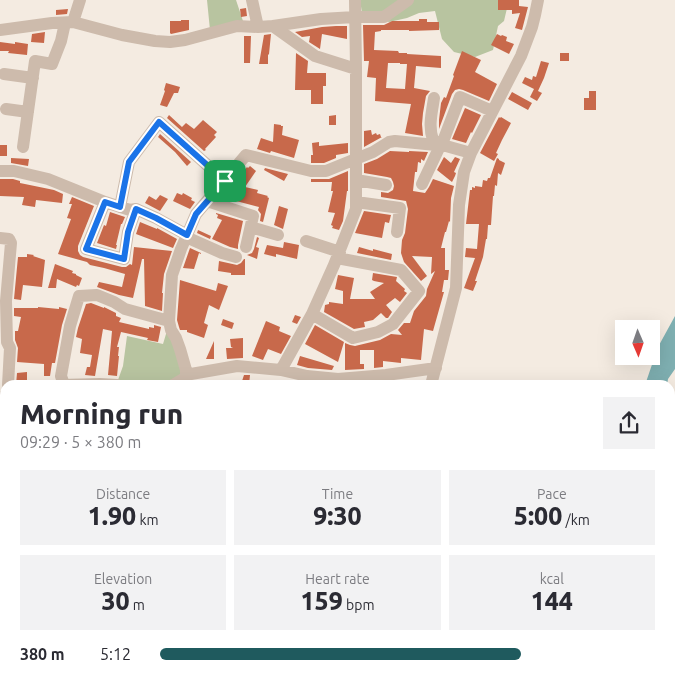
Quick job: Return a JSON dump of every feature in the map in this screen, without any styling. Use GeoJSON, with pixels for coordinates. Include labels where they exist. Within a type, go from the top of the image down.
{"type":"FeatureCollection","features":[{"type":"Feature","properties":{"kind":"street"},"geometry":{"type":"LineString","coordinates":[[23,146],[35,62],[52,64],[80,0]]}},
{"type":"Feature","properties":{"kind":"street"},"geometry":{"type":"LineString","coordinates":[[252,0],[258,27]]}},
{"type":"Feature","properties":{"kind":"street"},"geometry":{"type":"LineString","coordinates":[[281,370],[312,314],[356,208],[355,0]]}},
{"type":"Feature","properties":{"kind":"street"},"geometry":{"type":"LineString","coordinates":[[0,30],[69,22],[122,35],[170,42],[185,40],[237,26],[273,26],[303,20],[355,16],[384,17],[408,0]]}},
{"type":"Feature","properties":{"kind":"street"},"geometry":{"type":"LineString","coordinates":[[432,380],[456,288],[458,205],[464,172],[471,152],[521,56],[532,27],[538,0]]}},
{"type":"Feature","properties":{"kind":"street"},"geometry":{"type":"LineString","coordinates":[[273,26],[315,56],[356,69]]}},
{"type":"Feature","properties":{"kind":"street"},"geometry":{"type":"LineString","coordinates":[[4,74],[32,78]]}},
{"type":"Feature","properties":{"kind":"street"},"geometry":{"type":"LineString","coordinates":[[422,184],[443,145],[460,97],[492,111]]}},
{"type":"Feature","properties":{"kind":"street"},"geometry":{"type":"LineString","coordinates":[[434,98],[430,132],[433,140],[443,145]]}},
{"type":"Feature","properties":{"kind":"street"},"geometry":{"type":"LineString","coordinates":[[6,109],[28,112]]}},
{"type":"Feature","properties":{"kind":"street"},"geometry":{"type":"LineString","coordinates":[[120,207],[129,162],[159,122],[225,181]]}},
{"type":"Feature","properties":{"kind":"street"},"geometry":{"type":"LineString","coordinates":[[186,380],[186,370],[180,349],[169,321],[172,275],[196,214],[246,155],[311,171],[326,171],[373,152],[389,142],[443,145],[471,152]]}},
{"type":"Feature","properties":{"kind":"street"},"geometry":{"type":"LineString","coordinates":[[0,171],[14,171],[40,176],[105,202],[130,210],[136,209],[222,253],[236,257]]}},
{"type":"Feature","properties":{"kind":"street"},"geometry":{"type":"LineString","coordinates":[[356,180],[386,185]]}},
{"type":"Feature","properties":{"kind":"street"},"geometry":{"type":"LineString","coordinates":[[207,201],[253,216],[246,247]]}},
{"type":"Feature","properties":{"kind":"street"},"geometry":{"type":"LineString","coordinates":[[105,202],[86,249],[124,259],[128,232],[136,209]]}},
{"type":"Feature","properties":{"kind":"street"},"geometry":{"type":"LineString","coordinates":[[356,202],[400,208],[397,232]]}},
{"type":"Feature","properties":{"kind":"street"},"geometry":{"type":"LineString","coordinates":[[250,227],[278,235]]}},
{"type":"Feature","properties":{"kind":"street"},"geometry":{"type":"LineString","coordinates":[[0,238],[9,240],[12,243],[6,302],[7,342],[10,348],[8,380]]}},
{"type":"Feature","properties":{"kind":"street"},"geometry":{"type":"LineString","coordinates":[[306,241],[338,255],[400,270],[419,291],[394,324],[378,332],[353,338],[312,314]]}},
{"type":"Feature","properties":{"kind":"street"},"geometry":{"type":"LineString","coordinates":[[61,380],[60,376],[70,326],[79,296],[97,295],[125,309],[169,321]]}},
{"type":"Feature","properties":{"kind":"street"},"geometry":{"type":"LineString","coordinates":[[187,380],[191,374],[237,366],[281,370],[307,376],[344,380]]}},
{"type":"Feature","properties":{"kind":"street"},"geometry":{"type":"LineString","coordinates":[[364,380],[436,368]]}},
{"type":"Feature","properties":{"kind":"green space"},"geometry":{"type":"Polygon","coordinates":[[[207,0],[236,0],[243,21],[210,30],[207,0]]]}},
{"type":"Feature","properties":{"kind":"green space"},"geometry":{"type":"Polygon","coordinates":[[[360,0],[508,0],[508,4],[504,21],[498,26],[493,50],[475,57],[454,52],[442,39],[435,11],[419,13],[389,22],[362,13],[360,0]]]}},
{"type":"Feature","properties":{"kind":"green space"},"geometry":{"type":"Polygon","coordinates":[[[167,324],[185,374],[174,380],[118,380],[123,366],[127,336],[163,344],[167,324]]]}},
{"type":"Feature","properties":{"kind":"water"},"geometry":{"type":"Polygon","coordinates":[[[675,316],[675,369],[668,380],[647,380],[652,365],[660,365],[660,343],[675,316]]]}},
{"type":"Feature","properties":{"kind":"building"},"geometry":{"type":"Polygon","coordinates":[[[498,0],[519,0],[519,6],[528,7],[522,30],[515,28],[520,13],[512,14],[512,10],[498,10],[498,0]]]}},
{"type":"Feature","properties":{"kind":"building"},"geometry":{"type":"Polygon","coordinates":[[[246,8],[247,16],[241,17],[240,9],[246,8]]]}},
{"type":"Feature","properties":{"kind":"building"},"geometry":{"type":"Polygon","coordinates":[[[68,9],[67,14],[56,15],[56,10],[68,9]]]}},
{"type":"Feature","properties":{"kind":"building"},"geometry":{"type":"Polygon","coordinates":[[[419,19],[427,19],[427,22],[439,22],[439,30],[381,30],[375,32],[374,50],[441,56],[441,68],[416,66],[414,88],[430,91],[426,96],[423,113],[423,136],[405,133],[411,104],[375,101],[376,78],[367,77],[369,61],[364,61],[363,25],[384,25],[392,21],[419,21],[419,19]],[[388,63],[386,88],[405,89],[407,64],[388,63]]]}},
{"type":"Feature","properties":{"kind":"building"},"geometry":{"type":"Polygon","coordinates":[[[189,20],[189,30],[171,34],[170,21],[189,20]]]}},
{"type":"Feature","properties":{"kind":"building"},"geometry":{"type":"Polygon","coordinates":[[[347,26],[347,39],[322,34],[320,49],[309,42],[310,36],[302,37],[295,32],[322,27],[347,26]]]}},
{"type":"Feature","properties":{"kind":"building"},"geometry":{"type":"Polygon","coordinates":[[[45,32],[44,43],[31,42],[32,34],[45,32]]]}},
{"type":"Feature","properties":{"kind":"building"},"geometry":{"type":"Polygon","coordinates":[[[271,34],[268,64],[259,64],[264,35],[271,34]]]}},
{"type":"Feature","properties":{"kind":"building"},"geometry":{"type":"Polygon","coordinates":[[[497,34],[507,37],[506,41],[514,44],[509,54],[491,45],[497,34]]]}},
{"type":"Feature","properties":{"kind":"building"},"geometry":{"type":"Polygon","coordinates":[[[244,36],[251,36],[250,63],[244,63],[244,36]]]}},
{"type":"Feature","properties":{"kind":"building"},"geometry":{"type":"Polygon","coordinates":[[[0,42],[28,44],[27,55],[0,51],[0,42]]]}},
{"type":"Feature","properties":{"kind":"building"},"geometry":{"type":"Polygon","coordinates":[[[462,51],[481,60],[475,72],[497,84],[489,101],[463,90],[455,90],[439,129],[441,103],[444,97],[446,98],[462,51]]]}},
{"type":"Feature","properties":{"kind":"building"},"geometry":{"type":"Polygon","coordinates":[[[296,53],[308,61],[307,73],[326,73],[326,86],[323,86],[323,104],[311,104],[311,90],[295,90],[296,53]]]}},
{"type":"Feature","properties":{"kind":"building"},"geometry":{"type":"Polygon","coordinates":[[[560,53],[569,53],[569,61],[560,61],[560,53]]]}},
{"type":"Feature","properties":{"kind":"building"},"geometry":{"type":"Polygon","coordinates":[[[541,61],[549,63],[538,91],[542,93],[537,101],[530,97],[534,89],[522,83],[525,77],[532,80],[533,76],[536,77],[541,61]]]}},
{"type":"Feature","properties":{"kind":"building"},"geometry":{"type":"Polygon","coordinates":[[[166,83],[180,87],[178,93],[174,93],[167,107],[160,105],[166,83]]]}},
{"type":"Feature","properties":{"kind":"building"},"geometry":{"type":"Polygon","coordinates":[[[589,91],[596,91],[596,110],[584,110],[584,98],[589,98],[589,91]]]}},
{"type":"Feature","properties":{"kind":"building"},"geometry":{"type":"Polygon","coordinates":[[[512,92],[532,103],[528,110],[508,99],[512,92]]]}},
{"type":"Feature","properties":{"kind":"building"},"geometry":{"type":"Polygon","coordinates":[[[465,108],[481,115],[466,143],[452,139],[465,108]]]}},
{"type":"Feature","properties":{"kind":"building"},"geometry":{"type":"Polygon","coordinates":[[[169,115],[182,127],[186,123],[194,129],[203,120],[217,132],[214,135],[216,137],[204,151],[167,118],[169,115]]]}},
{"type":"Feature","properties":{"kind":"building"},"geometry":{"type":"Polygon","coordinates":[[[336,115],[336,125],[329,125],[329,116],[336,115]]]}},
{"type":"Feature","properties":{"kind":"building"},"geometry":{"type":"Polygon","coordinates":[[[499,117],[511,123],[494,161],[480,153],[499,117]]]}},
{"type":"Feature","properties":{"kind":"building"},"geometry":{"type":"Polygon","coordinates":[[[274,124],[283,126],[282,135],[299,140],[294,158],[257,149],[261,138],[273,142],[274,124]]]}},
{"type":"Feature","properties":{"kind":"building"},"geometry":{"type":"Polygon","coordinates":[[[371,130],[372,135],[376,133],[382,137],[364,147],[364,131],[371,130]]]}},
{"type":"Feature","properties":{"kind":"building"},"geometry":{"type":"Polygon","coordinates":[[[160,134],[191,162],[187,166],[158,137],[160,134]]]}},
{"type":"Feature","properties":{"kind":"building"},"geometry":{"type":"Polygon","coordinates":[[[319,142],[319,146],[348,143],[348,153],[336,155],[336,158],[324,163],[311,163],[311,155],[313,155],[312,143],[319,142]]]}},
{"type":"Feature","properties":{"kind":"building"},"geometry":{"type":"Polygon","coordinates":[[[0,145],[7,145],[7,156],[0,156],[0,145]]]}},
{"type":"Feature","properties":{"kind":"building"},"geometry":{"type":"Polygon","coordinates":[[[390,151],[428,152],[424,161],[421,159],[421,163],[418,162],[413,191],[425,193],[433,179],[454,186],[451,198],[450,222],[441,248],[445,248],[445,270],[449,270],[448,280],[444,280],[442,292],[444,292],[433,331],[424,329],[421,360],[401,358],[401,363],[383,361],[383,367],[374,368],[374,350],[360,350],[360,364],[364,364],[364,369],[345,370],[345,343],[355,346],[380,340],[391,334],[402,335],[398,330],[404,323],[410,323],[414,311],[426,296],[435,271],[431,274],[432,257],[412,256],[427,276],[421,281],[404,262],[401,253],[408,209],[406,201],[381,197],[381,192],[388,193],[393,190],[394,186],[391,178],[364,173],[364,164],[390,151]]]}},
{"type":"Feature","properties":{"kind":"building"},"geometry":{"type":"Polygon","coordinates":[[[444,157],[451,163],[455,157],[460,159],[452,182],[437,170],[444,157]]]}},
{"type":"Feature","properties":{"kind":"building"},"geometry":{"type":"Polygon","coordinates":[[[11,158],[29,159],[28,166],[11,163],[11,158]]]}},
{"type":"Feature","properties":{"kind":"building"},"geometry":{"type":"Polygon","coordinates":[[[497,158],[505,163],[501,175],[498,173],[497,186],[495,185],[491,225],[488,225],[483,257],[473,291],[464,288],[475,258],[465,257],[466,248],[477,249],[479,224],[466,224],[470,190],[472,190],[472,187],[475,188],[475,186],[482,187],[483,180],[487,181],[490,178],[497,158]]]}},
{"type":"Feature","properties":{"kind":"building"},"geometry":{"type":"Polygon","coordinates":[[[250,166],[256,171],[245,187],[258,190],[257,193],[269,198],[263,222],[260,221],[259,207],[221,197],[247,167],[250,166]]]}},
{"type":"Feature","properties":{"kind":"building"},"geometry":{"type":"Polygon","coordinates":[[[265,168],[288,174],[284,181],[264,170],[265,168]]]}},
{"type":"Feature","properties":{"kind":"building"},"geometry":{"type":"Polygon","coordinates":[[[348,171],[348,191],[343,221],[339,230],[332,228],[333,226],[331,225],[335,213],[328,212],[333,191],[331,191],[332,182],[311,182],[311,179],[329,179],[348,171]]]}},
{"type":"Feature","properties":{"kind":"building"},"geometry":{"type":"Polygon","coordinates":[[[0,179],[13,179],[20,181],[20,183],[54,190],[63,194],[62,203],[36,200],[35,207],[22,205],[24,197],[0,196],[0,179]]]}},
{"type":"Feature","properties":{"kind":"building"},"geometry":{"type":"Polygon","coordinates":[[[177,193],[182,195],[183,193],[192,198],[191,200],[195,202],[190,209],[173,201],[177,193]]]}},
{"type":"Feature","properties":{"kind":"building"},"geometry":{"type":"Polygon","coordinates":[[[160,195],[168,199],[160,211],[145,203],[149,196],[156,200],[160,195]]]}},
{"type":"Feature","properties":{"kind":"building"},"geometry":{"type":"Polygon","coordinates":[[[72,197],[94,206],[78,246],[78,251],[83,257],[126,267],[130,264],[132,265],[134,247],[172,251],[164,274],[162,311],[145,306],[144,259],[142,259],[133,298],[97,287],[99,282],[122,287],[125,274],[58,254],[71,219],[67,218],[72,204],[69,204],[72,197]]]}},
{"type":"Feature","properties":{"kind":"building"},"geometry":{"type":"Polygon","coordinates":[[[279,206],[288,209],[283,229],[274,225],[279,206]]]}},
{"type":"Feature","properties":{"kind":"building"},"geometry":{"type":"Polygon","coordinates":[[[364,211],[391,215],[389,223],[385,222],[382,238],[355,233],[364,211]]]}},
{"type":"Feature","properties":{"kind":"building"},"geometry":{"type":"Polygon","coordinates":[[[110,212],[125,217],[121,224],[116,249],[97,243],[104,225],[106,226],[110,212]]]}},
{"type":"Feature","properties":{"kind":"building"},"geometry":{"type":"Polygon","coordinates":[[[216,213],[243,221],[238,249],[212,239],[222,220],[217,218],[218,215],[216,213]]]}},
{"type":"Feature","properties":{"kind":"building"},"geometry":{"type":"Polygon","coordinates":[[[140,222],[157,228],[177,239],[173,248],[136,234],[140,222]]]}},
{"type":"Feature","properties":{"kind":"building"},"geometry":{"type":"Polygon","coordinates":[[[198,230],[211,236],[210,239],[197,233],[198,230]]]}},
{"type":"Feature","properties":{"kind":"building"},"geometry":{"type":"Polygon","coordinates":[[[257,237],[259,238],[256,247],[259,248],[257,259],[247,255],[252,253],[257,237]]]}},
{"type":"Feature","properties":{"kind":"building"},"geometry":{"type":"Polygon","coordinates":[[[284,242],[299,245],[297,259],[276,254],[276,257],[264,254],[267,245],[283,248],[284,242]]]}},
{"type":"Feature","properties":{"kind":"building"},"geometry":{"type":"Polygon","coordinates":[[[359,247],[392,254],[391,260],[357,253],[359,247]]]}},
{"type":"Feature","properties":{"kind":"building"},"geometry":{"type":"Polygon","coordinates":[[[190,248],[201,253],[199,253],[194,269],[183,268],[190,248]]]}},
{"type":"Feature","properties":{"kind":"building"},"geometry":{"type":"Polygon","coordinates":[[[27,254],[45,260],[42,287],[23,285],[21,300],[14,299],[18,257],[27,257],[27,254]]]}},
{"type":"Feature","properties":{"kind":"building"},"geometry":{"type":"Polygon","coordinates":[[[244,259],[245,275],[231,275],[231,273],[218,271],[219,261],[237,265],[244,259]]]}},
{"type":"Feature","properties":{"kind":"building"},"geometry":{"type":"Polygon","coordinates":[[[55,264],[73,271],[72,273],[82,278],[79,286],[77,285],[76,287],[57,279],[56,288],[48,288],[55,264]]]}},
{"type":"Feature","properties":{"kind":"building"},"geometry":{"type":"Polygon","coordinates":[[[373,273],[397,277],[396,281],[407,293],[400,302],[395,298],[386,305],[392,312],[388,318],[381,313],[373,320],[364,322],[365,327],[354,329],[324,312],[325,305],[329,304],[329,302],[343,304],[343,291],[335,289],[338,275],[354,278],[350,299],[375,299],[370,292],[384,283],[372,280],[373,273]]]}},
{"type":"Feature","properties":{"kind":"building"},"geometry":{"type":"Polygon","coordinates":[[[180,280],[216,291],[218,283],[228,286],[219,310],[209,305],[204,323],[208,325],[204,338],[187,332],[187,330],[180,330],[177,320],[180,280]]]}},
{"type":"Feature","properties":{"kind":"building"},"geometry":{"type":"Polygon","coordinates":[[[91,303],[116,313],[116,316],[121,318],[119,322],[149,329],[149,327],[154,328],[154,325],[161,327],[158,342],[121,332],[117,347],[119,347],[119,356],[117,376],[108,375],[112,331],[103,329],[95,376],[85,375],[87,367],[90,367],[92,355],[80,353],[82,339],[76,337],[86,304],[91,303]]]}},
{"type":"Feature","properties":{"kind":"building"},"geometry":{"type":"Polygon","coordinates":[[[14,308],[67,309],[55,363],[52,363],[50,376],[44,376],[44,364],[17,362],[18,348],[15,340],[15,331],[18,331],[21,317],[14,316],[14,308]]]}},
{"type":"Feature","properties":{"kind":"building"},"geometry":{"type":"Polygon","coordinates":[[[295,315],[301,317],[297,324],[292,322],[295,315]]]}},
{"type":"Feature","properties":{"kind":"building"},"geometry":{"type":"Polygon","coordinates":[[[223,319],[234,323],[232,329],[221,325],[223,319]]]}},
{"type":"Feature","properties":{"kind":"building"},"geometry":{"type":"Polygon","coordinates":[[[266,321],[280,327],[279,331],[291,336],[281,354],[268,349],[263,360],[252,356],[266,321]]]}},
{"type":"Feature","properties":{"kind":"building"},"geometry":{"type":"Polygon","coordinates":[[[315,325],[344,342],[338,362],[305,344],[315,325]]]}},
{"type":"Feature","properties":{"kind":"building"},"geometry":{"type":"Polygon","coordinates":[[[243,338],[243,358],[227,359],[226,348],[233,348],[231,347],[230,339],[243,338]]]}},
{"type":"Feature","properties":{"kind":"building"},"geometry":{"type":"Polygon","coordinates":[[[214,341],[214,359],[206,359],[214,341]]]}},
{"type":"Feature","properties":{"kind":"building"},"geometry":{"type":"Polygon","coordinates":[[[300,356],[334,366],[332,370],[297,365],[300,356]]]}},
{"type":"Feature","properties":{"kind":"building"},"geometry":{"type":"Polygon","coordinates":[[[27,372],[27,380],[16,380],[17,373],[27,372]]]}},
{"type":"Feature","properties":{"kind":"building"},"geometry":{"type":"Polygon","coordinates":[[[244,375],[250,375],[250,380],[242,380],[244,375]]]}},
{"type":"Feature","properties":{"kind":"route"},"geometry":{"type":"LineString","coordinates":[[159,122],[225,181],[196,214],[187,235],[136,209],[128,232],[124,259],[86,249],[105,202],[120,207],[129,162],[159,122]]}}]}
